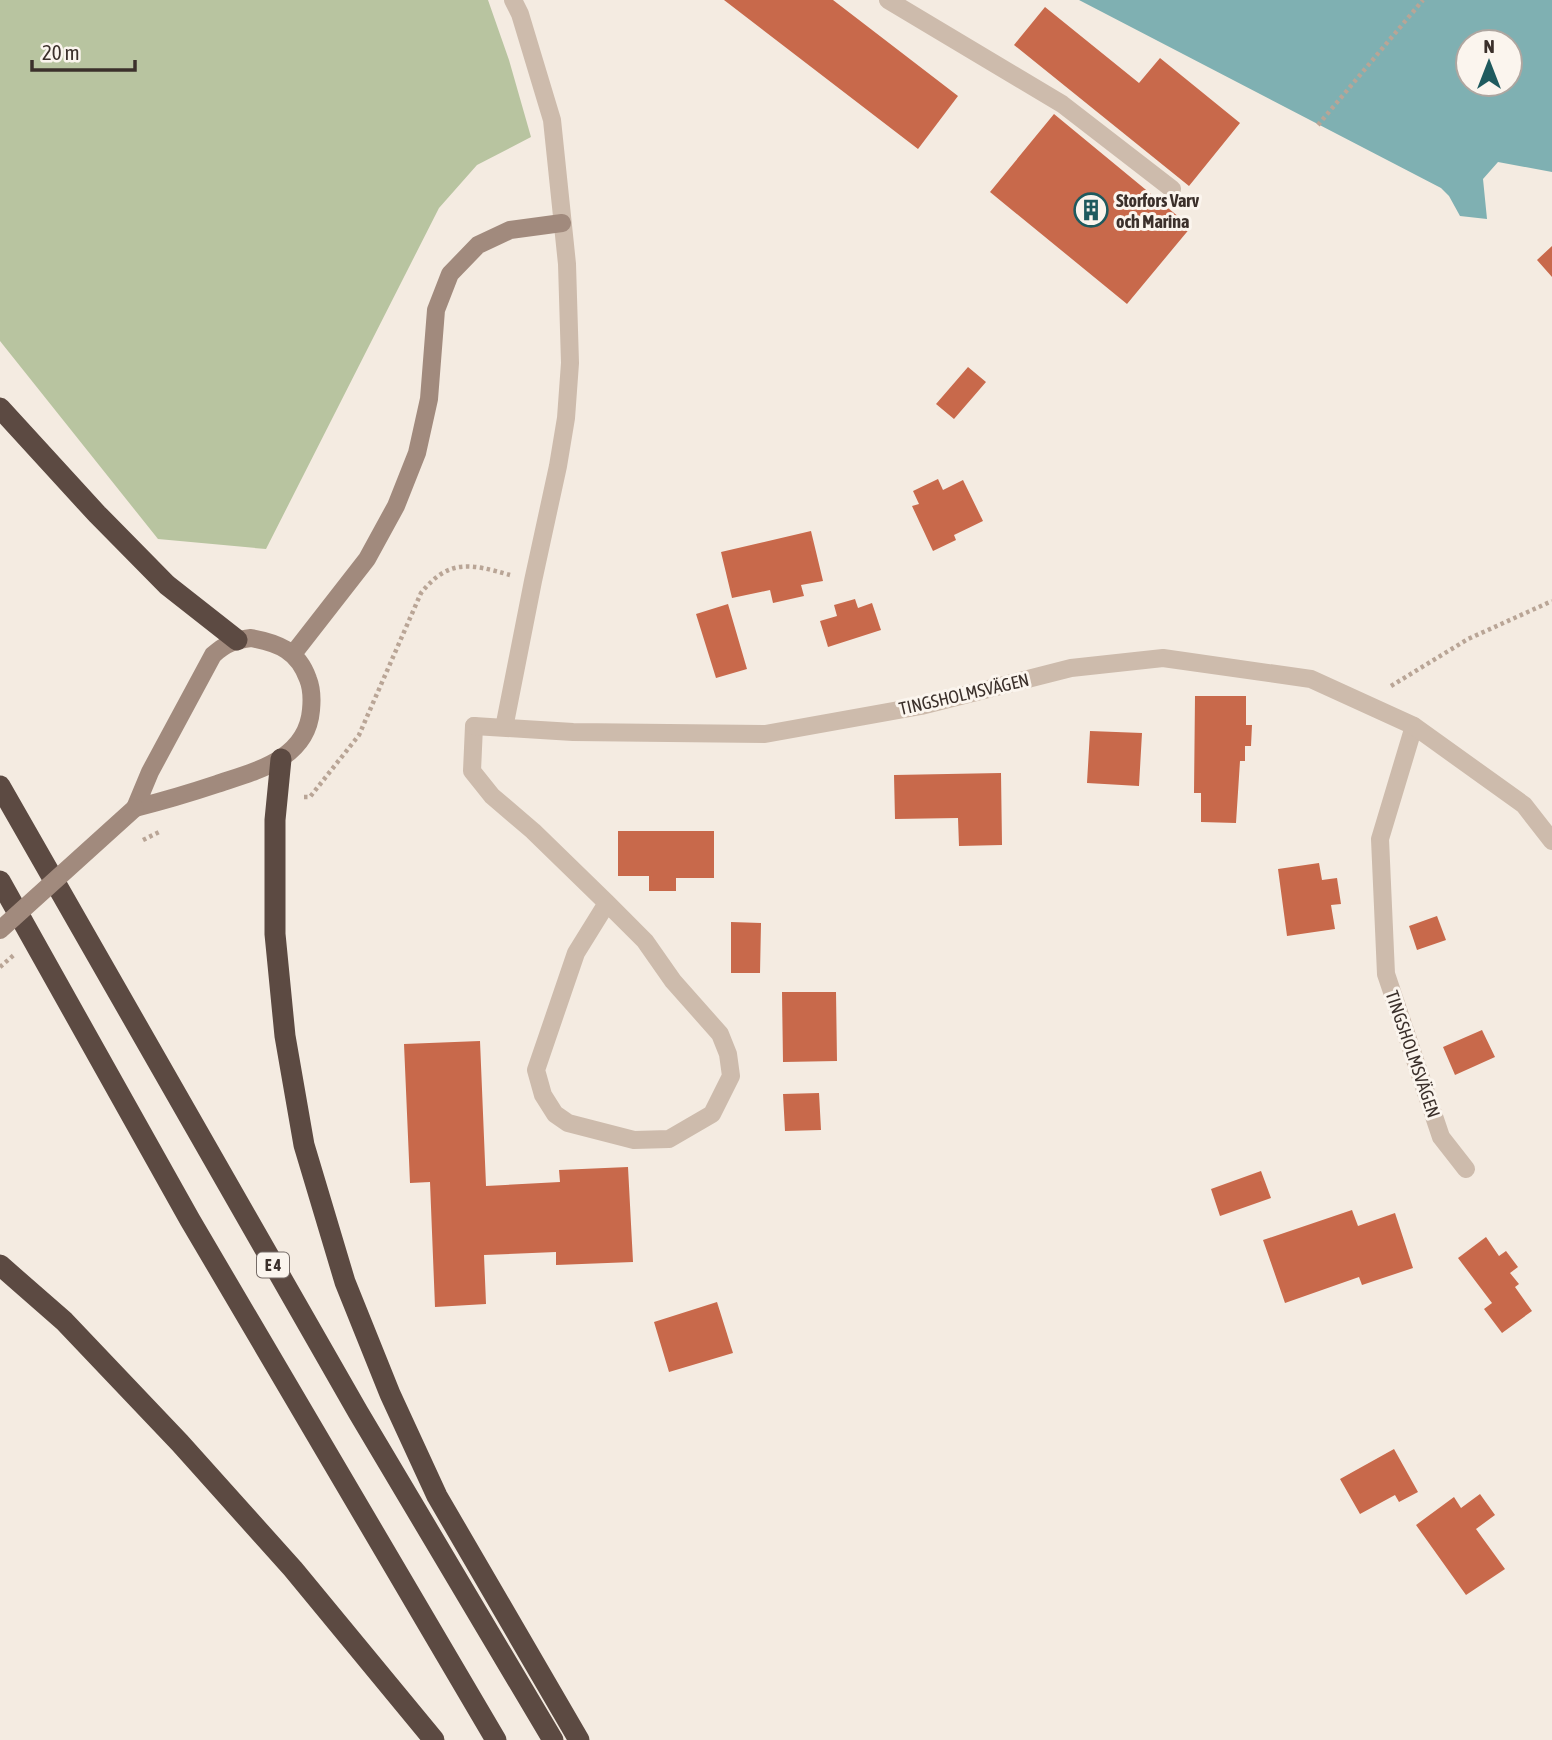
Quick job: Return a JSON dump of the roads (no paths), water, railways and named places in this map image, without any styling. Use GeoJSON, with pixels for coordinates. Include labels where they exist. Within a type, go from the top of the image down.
{"type":"FeatureCollection","features":[{"type":"Feature","properties":{"kind":"highway"},"geometry":{"type":"LineString","coordinates":[[0,408],[97,514],[167,585],[237,640]]}},
{"type":"Feature","properties":{"kind":"highway"},"geometry":{"type":"LineString","coordinates":[[281,760],[275,934],[285,1036],[304,1145],[345,1282],[390,1394],[437,1496],[579,1740]]}},
{"type":"Feature","properties":{"kind":"highway","name":"E 4"},"geometry":{"type":"LineString","coordinates":[[0,786],[358,1412],[553,1740]]}},
{"type":"Feature","properties":{"kind":"highway"},"geometry":{"type":"LineString","coordinates":[[0,881],[196,1231],[496,1740]]}},
{"type":"Feature","properties":{"kind":"highway"},"geometry":{"type":"LineString","coordinates":[[0,1265],[64,1321],[180,1443],[293,1569],[434,1740]]}},
{"type":"Feature","properties":{"kind":"street"},"geometry":{"type":"LineString","coordinates":[[504,728],[558,466],[566,418],[570,363],[567,264],[552,120],[520,14],[513,0]]}},
{"type":"Feature","properties":{"kind":"street"},"geometry":{"type":"LineString","coordinates":[[888,0],[1062,104],[1172,189]]}},
{"type":"Feature","properties":{"kind":"street"},"geometry":{"type":"LineString","coordinates":[[293,653],[366,559],[400,495],[417,453],[429,399],[436,310],[450,274],[478,245],[510,230],[562,223]]}},
{"type":"Feature","properties":{"kind":"street"},"geometry":{"type":"LineString","coordinates":[[0,930],[135,808],[150,772],[213,655],[225,645],[251,638],[280,645],[293,653],[303,666],[310,683],[312,700],[305,735],[295,748],[281,760],[250,773],[135,808]]}},
{"type":"Feature","properties":{"kind":"street","name":"TINGSHOLMSVÄGEN"},"geometry":{"type":"LineString","coordinates":[[607,903],[533,831],[492,796],[472,771],[474,726],[573,732],[765,734],[921,706],[1071,668],[1163,657],[1311,679],[1414,726],[1524,805],[1552,841]]}},
{"type":"Feature","properties":{"kind":"street","name":"TINGSHOLMSVÄGEN"},"geometry":{"type":"LineString","coordinates":[[1414,726],[1380,839],[1386,974],[1441,1136],[1466,1169]]}},
{"type":"Feature","properties":{"kind":"street"},"geometry":{"type":"LineString","coordinates":[[607,903],[645,941],[673,981],[720,1034],[728,1054],[731,1076],[712,1114],[669,1139],[634,1140],[568,1123],[555,1114],[543,1095],[536,1070],[576,953],[607,903]]}},
{"type":"Feature","properties":{"kind":"water"},"geometry":{"type":"Polygon","coordinates":[[[1079,0],[1552,0],[1552,172],[1498,162],[1483,179],[1487,219],[1460,216],[1449,196],[1441,188],[1079,0]]]}},
{"type":"Feature","properties":{"kind":"place","name":"Storfors Varv och Marina"},"geometry":{"type":"Point","coordinates":[1091,210]}}]}
